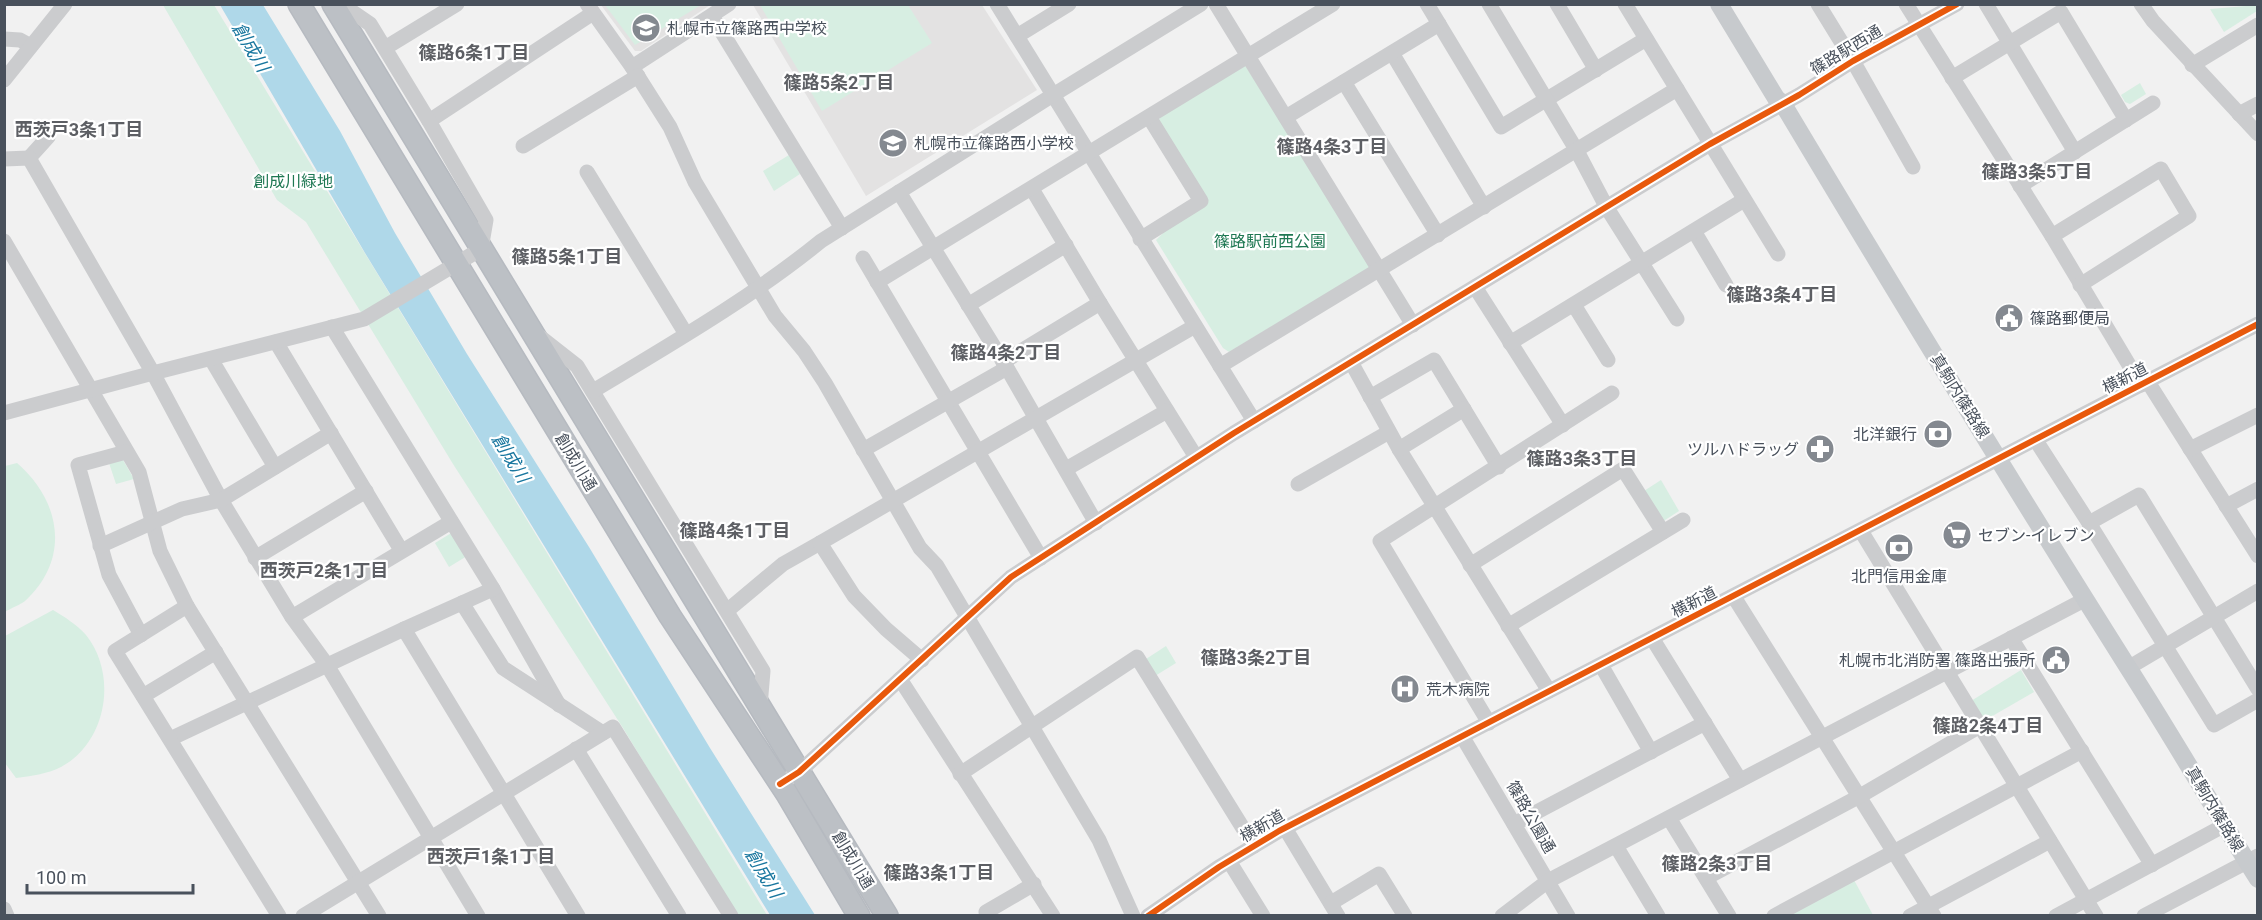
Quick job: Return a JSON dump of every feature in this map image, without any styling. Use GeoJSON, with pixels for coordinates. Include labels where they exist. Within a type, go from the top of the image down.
{"type":"FeatureCollection","features":[{"type":"Feature","properties":{"kind":"highway","name":"創成川通"},"geometry":{"type":"LineString","coordinates":[[299,4],[449,268],[670,616],[780,784],[859,915]]}},
{"type":"Feature","properties":{"kind":"highway","name":"創成川通"},"geometry":{"type":"LineString","coordinates":[[333,4],[887,915]]}},
{"type":"Feature","properties":{"kind":"highway"},"geometry":{"type":"LineString","coordinates":[[670,616],[696,601]]}},
{"type":"Feature","properties":{"kind":"main road","name":"真駒内篠路線"},"geometry":{"type":"LineString","coordinates":[[1719,4],[1776,98],[1783,104],[2084,600],[2225,825],[2252,859],[2258,879]]}},
{"type":"Feature","properties":{"kind":"street"},"geometry":{"type":"LineString","coordinates":[[7,408],[91,390],[153,372],[364,319],[481,249],[486,220],[370,24],[340,4]]}},
{"type":"Feature","properties":{"kind":"street"},"geometry":{"type":"LineString","coordinates":[[385,48],[457,4]]}},
{"type":"Feature","properties":{"kind":"street"},"geometry":{"type":"LineString","coordinates":[[523,146],[635,72],[729,4]]}},
{"type":"Feature","properties":{"kind":"street"},"geometry":{"type":"LineString","coordinates":[[997,4],[1254,421]]}},
{"type":"Feature","properties":{"kind":"street"},"geometry":{"type":"LineString","coordinates":[[1017,36],[1068,4]]}},
{"type":"Feature","properties":{"kind":"street"},"geometry":{"type":"LineString","coordinates":[[593,391],[791,266],[821,241],[1201,4]]}},
{"type":"Feature","properties":{"kind":"street"},"geometry":{"type":"LineString","coordinates":[[1216,4],[1413,325]]}},
{"type":"Feature","properties":{"kind":"street"},"geometry":{"type":"LineString","coordinates":[[877,282],[1333,4]]}},
{"type":"Feature","properties":{"kind":"street"},"geometry":{"type":"LineString","coordinates":[[1427,4],[1501,127],[1647,39]]}},
{"type":"Feature","properties":{"kind":"street"},"geometry":{"type":"LineString","coordinates":[[1489,4],[1577,151],[1606,208],[1677,319]]}},
{"type":"Feature","properties":{"kind":"street"},"geometry":{"type":"LineString","coordinates":[[1557,4],[1596,70]]}},
{"type":"Feature","properties":{"kind":"street"},"geometry":{"type":"LineString","coordinates":[[1625,4],[1778,254]]}},
{"type":"Feature","properties":{"kind":"street"},"geometry":{"type":"LineString","coordinates":[[1818,4],[1913,167]]}},
{"type":"Feature","properties":{"kind":"street"},"geometry":{"type":"LineString","coordinates":[[1906,4],[2052,236],[2080,285],[2190,449],[2258,556]]}},
{"type":"Feature","properties":{"kind":"street","name":"篠路駅西通"},"geometry":{"type":"LineString","coordinates":[[780,784],[799,772],[1011,577],[1254,421],[1710,144],[1783,104],[1918,24],[1957,4]]}},
{"type":"Feature","properties":{"kind":"street"},"geometry":{"type":"LineString","coordinates":[[1986,4],[2075,152]]}},
{"type":"Feature","properties":{"kind":"street"},"geometry":{"type":"LineString","coordinates":[[2145,6],[2193,65],[2258,135]]}},
{"type":"Feature","properties":{"kind":"street"},"geometry":{"type":"LineString","coordinates":[[4,80],[59,7]]}},
{"type":"Feature","properties":{"kind":"street"},"geometry":{"type":"LineString","coordinates":[[1952,78],[2008,44],[2058,8],[2126,120]]}},
{"type":"Feature","properties":{"kind":"street"},"geometry":{"type":"LineString","coordinates":[[429,121],[590,9],[635,72],[670,127],[695,182],[775,316],[804,351],[825,383],[920,548],[937,566],[1099,840],[1133,915]]}},
{"type":"Feature","properties":{"kind":"street"},"geometry":{"type":"LineString","coordinates":[[712,15],[842,228]]}},
{"type":"Feature","properties":{"kind":"street"},"geometry":{"type":"LineString","coordinates":[[1286,117],[1439,24]]}},
{"type":"Feature","properties":{"kind":"street"},"geometry":{"type":"LineString","coordinates":[[2193,65],[2258,25]]}},
{"type":"Feature","properties":{"kind":"street"},"geometry":{"type":"LineString","coordinates":[[4,39],[21,40],[31,46]]}},
{"type":"Feature","properties":{"kind":"street"},"geometry":{"type":"LineString","coordinates":[[1392,53],[1484,207]]}},
{"type":"Feature","properties":{"kind":"street"},"geometry":{"type":"LineString","coordinates":[[1344,82],[1438,236]]}},
{"type":"Feature","properties":{"kind":"street"},"geometry":{"type":"LineString","coordinates":[[1220,366],[1438,236],[1677,89]]}},
{"type":"Feature","properties":{"kind":"street"},"geometry":{"type":"LineString","coordinates":[[2020,186],[2153,103]]}},
{"type":"Feature","properties":{"kind":"street"},"geometry":{"type":"LineString","coordinates":[[2239,114],[2258,104]]}},
{"type":"Feature","properties":{"kind":"street"},"geometry":{"type":"LineString","coordinates":[[1140,239],[1201,201],[1149,117]]}},
{"type":"Feature","properties":{"kind":"street"},"geometry":{"type":"LineString","coordinates":[[4,159],[29,158],[48,137]]}},
{"type":"Feature","properties":{"kind":"street"},"geometry":{"type":"LineString","coordinates":[[29,158],[153,372],[221,500],[255,558],[292,617],[327,665],[478,915]]}},
{"type":"Feature","properties":{"kind":"street"},"geometry":{"type":"LineString","coordinates":[[2052,236],[2161,168],[2189,216],[2080,285]]}},
{"type":"Feature","properties":{"kind":"street"},"geometry":{"type":"LineString","coordinates":[[587,172],[686,334]]}},
{"type":"Feature","properties":{"kind":"street"},"geometry":{"type":"LineString","coordinates":[[1032,189],[1196,457]]}},
{"type":"Feature","properties":{"kind":"street"},"geometry":{"type":"LineString","coordinates":[[899,192],[1005,365],[1096,523]]}},
{"type":"Feature","properties":{"kind":"street"},"geometry":{"type":"LineString","coordinates":[[1510,344],[1744,200]]}},
{"type":"Feature","properties":{"kind":"street"},"geometry":{"type":"LineString","coordinates":[[1694,231],[1726,285]]}},
{"type":"Feature","properties":{"kind":"street"},"geometry":{"type":"LineString","coordinates":[[5,244],[139,472],[160,551],[187,606],[379,915]]}},
{"type":"Feature","properties":{"kind":"street"},"geometry":{"type":"LineString","coordinates":[[968,305],[1066,246]]}},
{"type":"Feature","properties":{"kind":"street"},"geometry":{"type":"LineString","coordinates":[[863,258],[1041,558]]}},
{"type":"Feature","properties":{"kind":"street"},"geometry":{"type":"LineString","coordinates":[[1474,287],[1563,425]]}},
{"type":"Feature","properties":{"kind":"street"},"geometry":{"type":"LineString","coordinates":[[863,450],[949,402],[1100,303]]}},
{"type":"Feature","properties":{"kind":"street"},"geometry":{"type":"LineString","coordinates":[[1574,305],[1608,360]]}},
{"type":"Feature","properties":{"kind":"street","name":"横新道"},"geometry":{"type":"LineString","coordinates":[[1152,914],[1229,861],[1285,828],[2258,324]]}},
{"type":"Feature","properties":{"kind":"street"},"geometry":{"type":"LineString","coordinates":[[728,610],[783,564],[1195,326]]}},
{"type":"Feature","properties":{"kind":"street"},"geometry":{"type":"LineString","coordinates":[[332,327],[493,590],[559,705]]}},
{"type":"Feature","properties":{"kind":"street"},"geometry":{"type":"LineString","coordinates":[[533,332],[577,366],[728,610],[763,670],[760,706]]}},
{"type":"Feature","properties":{"kind":"street"},"geometry":{"type":"LineString","coordinates":[[276,342],[401,550]]}},
{"type":"Feature","properties":{"kind":"street"},"geometry":{"type":"LineString","coordinates":[[211,359],[275,467]]}},
{"type":"Feature","properties":{"kind":"street"},"geometry":{"type":"LineString","coordinates":[[1370,397],[1434,360],[1499,466]]}},
{"type":"Feature","properties":{"kind":"street"},"geometry":{"type":"LineString","coordinates":[[1351,362],[1399,449],[1549,691]]}},
{"type":"Feature","properties":{"kind":"street"},"geometry":{"type":"LineString","coordinates":[[1489,723],[1380,542],[1612,393]]}},
{"type":"Feature","properties":{"kind":"street"},"geometry":{"type":"LineString","coordinates":[[1399,449],[1464,409]]}},
{"type":"Feature","properties":{"kind":"street"},"geometry":{"type":"LineString","coordinates":[[1066,470],[1167,411]]}},
{"type":"Feature","properties":{"kind":"street"},"geometry":{"type":"LineString","coordinates":[[2190,449],[2258,415]]}},
{"type":"Feature","properties":{"kind":"street"},"geometry":{"type":"LineString","coordinates":[[1298,484],[1389,432]]}},
{"type":"Feature","properties":{"kind":"street"},"geometry":{"type":"LineString","coordinates":[[100,546],[182,509],[221,500],[331,433]]}},
{"type":"Feature","properties":{"kind":"street"},"geometry":{"type":"LineString","coordinates":[[2035,439],[2214,725],[2258,699]]}},
{"type":"Feature","properties":{"kind":"street"},"geometry":{"type":"LineString","coordinates":[[126,452],[78,465],[109,575],[141,635]]}},
{"type":"Feature","properties":{"kind":"street"},"geometry":{"type":"LineString","coordinates":[[1470,565],[1623,469],[1663,531]]}},
{"type":"Feature","properties":{"kind":"street"},"geometry":{"type":"LineString","coordinates":[[2226,506],[2258,489]]}},
{"type":"Feature","properties":{"kind":"street"},"geometry":{"type":"LineString","coordinates":[[255,558],[366,491]]}},
{"type":"Feature","properties":{"kind":"street"},"geometry":{"type":"LineString","coordinates":[[2089,523],[2139,495],[2258,689]]}},
{"type":"Feature","properties":{"kind":"street"},"geometry":{"type":"LineString","coordinates":[[1508,626],[1683,520]]}},
{"type":"Feature","properties":{"kind":"street"},"geometry":{"type":"LineString","coordinates":[[292,617],[451,522]]}},
{"type":"Feature","properties":{"kind":"street"},"geometry":{"type":"LineString","coordinates":[[1861,531],[2096,915]]}},
{"type":"Feature","properties":{"kind":"street"},"geometry":{"type":"LineString","coordinates":[[820,543],[854,596],[886,629],[922,660]]}},
{"type":"Feature","properties":{"kind":"street"},"geometry":{"type":"LineString","coordinates":[[170,739],[404,629],[493,590]]}},
{"type":"Feature","properties":{"kind":"street"},"geometry":{"type":"LineString","coordinates":[[2128,668],[2258,591]]}},
{"type":"Feature","properties":{"kind":"street"},"geometry":{"type":"LineString","coordinates":[[1734,597],[1931,911]]}},
{"type":"Feature","properties":{"kind":"street"},"geometry":{"type":"LineString","coordinates":[[1502,915],[1548,881],[2084,600]]}},
{"type":"Feature","properties":{"kind":"street"},"geometry":{"type":"LineString","coordinates":[[462,603],[503,668],[603,733]]}},
{"type":"Feature","properties":{"kind":"street"},"geometry":{"type":"LineString","coordinates":[[187,606],[116,651],[279,915]]}},
{"type":"Feature","properties":{"kind":"street"},"geometry":{"type":"LineString","coordinates":[[404,629],[578,915]]}},
{"type":"Feature","properties":{"kind":"street"},"geometry":{"type":"LineString","coordinates":[[1652,638],[1740,780]]}},
{"type":"Feature","properties":{"kind":"street"},"geometry":{"type":"LineString","coordinates":[[2011,638],[2152,865]]}},
{"type":"Feature","properties":{"kind":"street"},"geometry":{"type":"LineString","coordinates":[[143,696],[216,652]]}},
{"type":"Feature","properties":{"kind":"street"},"geometry":{"type":"LineString","coordinates":[[960,774],[1137,657],[1254,846]]}},
{"type":"Feature","properties":{"kind":"street"},"geometry":{"type":"LineString","coordinates":[[1601,665],[1651,752]]}},
{"type":"Feature","properties":{"kind":"street"},"geometry":{"type":"LineString","coordinates":[[900,679],[1053,915]]}},
{"type":"Feature","properties":{"kind":"street"},"geometry":{"type":"LineString","coordinates":[[1514,824],[1705,723]]}},
{"type":"Feature","properties":{"kind":"street"},"geometry":{"type":"LineString","coordinates":[[1706,878],[1860,796],[1980,726]]}},
{"type":"Feature","properties":{"kind":"street"},"geometry":{"type":"LineString","coordinates":[[303,915],[613,727],[731,915]]}},
{"type":"Feature","properties":{"kind":"street","name":"篠路公園通"},"geometry":{"type":"LineString","coordinates":[[1462,736],[1568,915]]}},
{"type":"Feature","properties":{"kind":"street"},"geometry":{"type":"LineString","coordinates":[[576,749],[679,915]]}},
{"type":"Feature","properties":{"kind":"street"},"geometry":{"type":"LineString","coordinates":[[1774,915],[2082,751]]}},
{"type":"Feature","properties":{"kind":"street"},"geometry":{"type":"LineString","coordinates":[[1669,818],[1729,915]]}},
{"type":"Feature","properties":{"kind":"street"},"geometry":{"type":"LineString","coordinates":[[2056,915],[2225,825]]}},
{"type":"Feature","properties":{"kind":"street"},"geometry":{"type":"LineString","coordinates":[[1285,828],[1334,909],[1379,874],[1405,915]]}},
{"type":"Feature","properties":{"kind":"street"},"geometry":{"type":"LineString","coordinates":[[1911,915],[1931,911],[2050,842]]}},
{"type":"Feature","properties":{"kind":"street"},"geometry":{"type":"LineString","coordinates":[[1616,846],[1658,915]]}},
{"type":"Feature","properties":{"kind":"street"},"geometry":{"type":"LineString","coordinates":[[2144,915],[2252,859]]}},
{"type":"Feature","properties":{"kind":"street"},"geometry":{"type":"LineString","coordinates":[[1229,861],[1263,915]]}},
{"type":"Feature","properties":{"kind":"street"},"geometry":{"type":"LineString","coordinates":[[988,915],[986,912],[1034,884]]}},
{"type":"Feature","properties":{"kind":"street"},"geometry":{"type":"LineString","coordinates":[[4,909],[7,915]]}},
{"type":"Feature","properties":{"kind":"shaded area","name":"札幌市立篠路西中学校"},"geometry":{"type":"Polygon","coordinates":[[[601,5],[710,5],[641,51],[635,51],[601,5]]]}},
{"type":"Feature","properties":{"kind":"shaded area","name":"札幌市立篠路西小学校"},"geometry":{"type":"Polygon","coordinates":[[[753,5],[982,5],[1037,90],[866,196],[753,5]]]}},
{"type":"Feature","properties":{"kind":"green space","name":"創成川緑地"},"geometry":{"type":"Polygon","coordinates":[[[163,5],[214,5],[767,915],[736,915],[623,728],[453,464],[306,222],[277,200],[163,5]]]}},
{"type":"Feature","properties":{"kind":"green space","name":"札幌市立篠路西中学校"},"geometry":{"type":"Polygon","coordinates":[[[605,5],[701,5],[635,45],[605,5]]]}},
{"type":"Feature","properties":{"kind":"green space"},"geometry":{"type":"Polygon","coordinates":[[[760,5],[908,5],[932,43],[822,111],[760,5]]]}},
{"type":"Feature","properties":{"kind":"green space"},"geometry":{"type":"Polygon","coordinates":[[[2258,5],[2257,11],[2224,32],[2210,9],[2258,5]]]}},
{"type":"Feature","properties":{"kind":"green space","name":"篠路駅前西公園"},"geometry":{"type":"Polygon","coordinates":[[[1245,65],[1370,263],[1369,268],[1229,352],[1223,348],[1156,240],[1165,231],[1208,202],[1158,123],[1160,117],[1245,65]]]}},
{"type":"Feature","properties":{"kind":"green space"},"geometry":{"type":"Polygon","coordinates":[[[2140,83],[2146,94],[2130,104],[2125,102],[2121,95],[2140,83]]]}},
{"type":"Feature","properties":{"kind":"green space"},"geometry":{"type":"Polygon","coordinates":[[[789,155],[800,174],[774,191],[763,171],[789,155]]]}},
{"type":"Feature","properties":{"kind":"green space"},"geometry":{"type":"Polygon","coordinates":[[[123,460],[134,479],[116,484],[109,463],[123,460]]]}},
{"type":"Feature","properties":{"kind":"green space"},"geometry":{"type":"Polygon","coordinates":[[[17,463],[32,478],[51,512],[55,530],[54,549],[49,567],[40,585],[25,601],[5,612],[5,466],[17,463]]]}},
{"type":"Feature","properties":{"kind":"green space"},"geometry":{"type":"Polygon","coordinates":[[[1661,480],[1679,511],[1662,522],[1644,491],[1661,480]]]}},
{"type":"Feature","properties":{"kind":"green space"},"geometry":{"type":"Polygon","coordinates":[[[453,532],[467,556],[449,567],[435,543],[453,532]]]}},
{"type":"Feature","properties":{"kind":"green space"},"geometry":{"type":"Polygon","coordinates":[[[53,610],[82,631],[96,651],[102,669],[103,707],[98,725],[77,756],[56,769],[16,778],[5,763],[5,636],[53,610]]]}},
{"type":"Feature","properties":{"kind":"green space"},"geometry":{"type":"Polygon","coordinates":[[[1166,646],[1176,663],[1155,676],[1146,659],[1166,646]]]}},
{"type":"Feature","properties":{"kind":"green space"},"geometry":{"type":"Polygon","coordinates":[[[2021,670],[2034,692],[1982,722],[1971,701],[2021,670]]]}},
{"type":"Feature","properties":{"kind":"green space"},"geometry":{"type":"Polygon","coordinates":[[[1854,880],[1873,915],[1795,916],[1793,912],[1854,880]]]}},
{"type":"Feature","properties":{"kind":"water","name":"創成川"},"geometry":{"type":"Polygon","coordinates":[[[220,5],[263,5],[340,131],[395,233],[467,354],[589,547],[710,748],[815,915],[770,915],[365,253],[220,5]]]}},
{"type":"Feature","properties":{"kind":"cycle path"},"geometry":{"type":"LineString","coordinates":[[780,784],[799,772],[1011,577],[1234,433],[1710,144],[1957,4]]}},
{"type":"Feature","properties":{"kind":"cycle path"},"geometry":{"type":"LineString","coordinates":[[1148,916],[1219,867],[1279,831],[2258,324]]}},
{"type":"Feature","properties":{"kind":"place","name":"札幌市立篠路西中学校"},"geometry":{"type":"Point","coordinates":[646,28]}},
{"type":"Feature","properties":{"kind":"place","name":"札幌市立篠路西小学校"},"geometry":{"type":"Point","coordinates":[893,143]}},
{"type":"Feature","properties":{"kind":"place","name":"篠路郵便局"},"geometry":{"type":"Point","coordinates":[2009,318]}},
{"type":"Feature","properties":{"kind":"place","name":"北洋銀行"},"geometry":{"type":"Point","coordinates":[1938,434]}},
{"type":"Feature","properties":{"kind":"place","name":"ツルハドラッグ"},"geometry":{"type":"Point","coordinates":[1820,449]}},
{"type":"Feature","properties":{"kind":"place","name":"セブン-イレブン"},"geometry":{"type":"Point","coordinates":[1957,535]}},
{"type":"Feature","properties":{"kind":"place","name":"北門信用金庫"},"geometry":{"type":"Point","coordinates":[1899,548]}},
{"type":"Feature","properties":{"kind":"place","name":"札幌市北消防署 篠路出張所"},"geometry":{"type":"Point","coordinates":[2056,660]}},
{"type":"Feature","properties":{"kind":"place","name":"荒木病院"},"geometry":{"type":"Point","coordinates":[1405,689]}},
{"type":"Feature","properties":{"kind":"district","name":"篠路6条1丁目"},"geometry":{"type":"Point","coordinates":[474,52]}},
{"type":"Feature","properties":{"kind":"district","name":"篠路5条2丁目"},"geometry":{"type":"Point","coordinates":[839,82]}},
{"type":"Feature","properties":{"kind":"district","name":"西茨戸3条1丁目"},"geometry":{"type":"Point","coordinates":[79,129]}},
{"type":"Feature","properties":{"kind":"district","name":"篠路4条3丁目"},"geometry":{"type":"Point","coordinates":[1332,146]}},
{"type":"Feature","properties":{"kind":"district","name":"篠路3条5丁目"},"geometry":{"type":"Point","coordinates":[2037,171]}},
{"type":"Feature","properties":{"kind":"district","name":"篠路5条1丁目"},"geometry":{"type":"Point","coordinates":[567,256]}},
{"type":"Feature","properties":{"kind":"district","name":"篠路3条4丁目"},"geometry":{"type":"Point","coordinates":[1782,294]}},
{"type":"Feature","properties":{"kind":"district","name":"篠路4条2丁目"},"geometry":{"type":"Point","coordinates":[1006,352]}},
{"type":"Feature","properties":{"kind":"district","name":"篠路3条3丁目"},"geometry":{"type":"Point","coordinates":[1582,458]}},
{"type":"Feature","properties":{"kind":"district","name":"篠路4条1丁目"},"geometry":{"type":"Point","coordinates":[735,530]}},
{"type":"Feature","properties":{"kind":"district","name":"西茨戸2条1丁目"},"geometry":{"type":"Point","coordinates":[324,570]}},
{"type":"Feature","properties":{"kind":"district","name":"篠路3条2丁目"},"geometry":{"type":"Point","coordinates":[1256,657]}},
{"type":"Feature","properties":{"kind":"district","name":"篠路2条4丁目"},"geometry":{"type":"Point","coordinates":[1988,725]}},
{"type":"Feature","properties":{"kind":"district","name":"西茨戸1条1丁目"},"geometry":{"type":"Point","coordinates":[491,856]}},
{"type":"Feature","properties":{"kind":"district","name":"篠路2条3丁目"},"geometry":{"type":"Point","coordinates":[1717,863]}},
{"type":"Feature","properties":{"kind":"district","name":"篠路3条1丁目"},"geometry":{"type":"Point","coordinates":[939,872]}}]}
